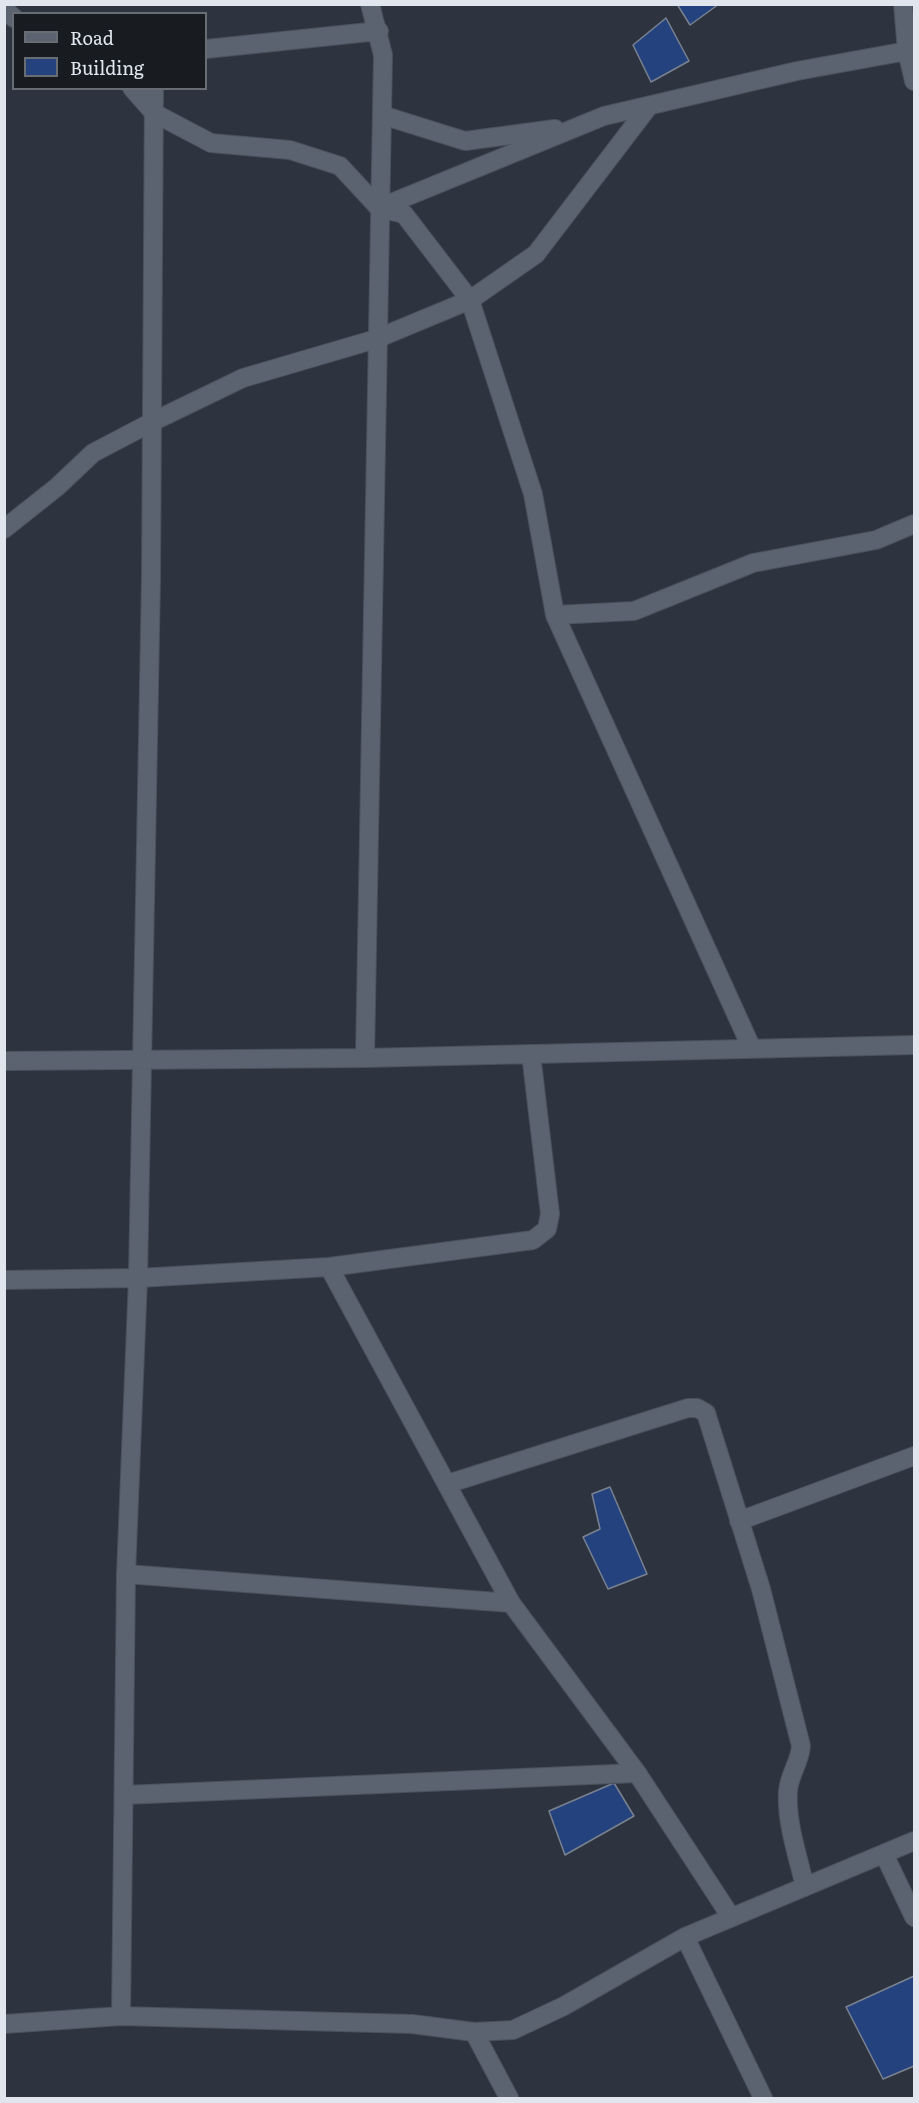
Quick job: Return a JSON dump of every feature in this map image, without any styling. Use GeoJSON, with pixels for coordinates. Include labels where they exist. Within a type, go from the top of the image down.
{"type":"FeatureCollection","features":[{"type":"Feature","properties":{"kind":"street"},"geometry":{"type":"LineString","coordinates":[[365,1058],[376,339],[383,55],[379,31],[370,4]]}},
{"type":"Feature","properties":{"kind":"street"},"geometry":{"type":"LineString","coordinates":[[903,4],[915,81]]}},
{"type":"Feature","properties":{"kind":"street"},"geometry":{"type":"LineString","coordinates":[[207,49],[379,31]]}},
{"type":"Feature","properties":{"kind":"street"},"geometry":{"type":"LineString","coordinates":[[380,208],[604,116],[911,45]]}},
{"type":"Feature","properties":{"kind":"street"},"geometry":{"type":"LineString","coordinates":[[134,90],[154,113],[211,143],[290,150],[340,166],[380,208],[404,214],[470,300],[533,494],[555,615],[752,1049]]}},
{"type":"Feature","properties":{"kind":"street"},"geometry":{"type":"LineString","coordinates":[[121,2016],[126,1575],[138,1278],[143,1061],[154,90]]}},
{"type":"Feature","properties":{"kind":"street"},"geometry":{"type":"LineString","coordinates":[[4,529],[57,487],[93,453],[152,422],[243,378],[376,339],[470,300],[536,254],[649,106]]}},
{"type":"Feature","properties":{"kind":"street"},"geometry":{"type":"LineString","coordinates":[[382,115],[465,141],[583,125]]}},
{"type":"Feature","properties":{"kind":"street"},"geometry":{"type":"LineString","coordinates":[[555,615],[634,611],[753,563],[876,540],[915,524]]}},
{"type":"Feature","properties":{"kind":"street"},"geometry":{"type":"LineString","coordinates":[[4,1061],[365,1058],[915,1045]]}},
{"type":"Feature","properties":{"kind":"street"},"geometry":{"type":"LineString","coordinates":[[4,1280],[138,1278],[329,1267],[532,1240],[548,1229],[550,1214],[531,1054]]}},
{"type":"Feature","properties":{"kind":"street"},"geometry":{"type":"LineString","coordinates":[[329,1267],[511,1603],[637,1773],[731,1917]]}},
{"type":"Feature","properties":{"kind":"street"},"geometry":{"type":"LineString","coordinates":[[447,1484],[688,1408],[697,1408],[706,1413],[760,1589],[801,1746],[800,1757],[788,1789],[789,1816],[805,1887]]}},
{"type":"Feature","properties":{"kind":"street"},"geometry":{"type":"LineString","coordinates":[[739,1521],[915,1456]]}},
{"type":"Feature","properties":{"kind":"street"},"geometry":{"type":"LineString","coordinates":[[126,1575],[511,1603]]}},
{"type":"Feature","properties":{"kind":"street"},"geometry":{"type":"LineString","coordinates":[[124,1795],[637,1773]]}},
{"type":"Feature","properties":{"kind":"street"},"geometry":{"type":"LineString","coordinates":[[4,2024],[121,2016],[412,2024],[474,2031],[513,2030],[564,2006],[686,1937],[915,1841]]}},
{"type":"Feature","properties":{"kind":"street"},"geometry":{"type":"LineString","coordinates":[[884,1854],[915,1917]]}},
{"type":"Feature","properties":{"kind":"street"},"geometry":{"type":"LineString","coordinates":[[686,1937],[763,2098]]}},
{"type":"Feature","properties":{"kind":"street"},"geometry":{"type":"LineString","coordinates":[[474,2031],[509,2098]]}},
{"type":"Feature","properties":{"kind":"building"},"geometry":{"type":"Polygon","coordinates":[[[677,4],[719,4],[690,25],[677,4]]]}},
{"type":"Feature","properties":{"kind":"building"},"geometry":{"type":"Polygon","coordinates":[[[666,18],[689,61],[651,82],[633,45],[666,18]]]}},
{"type":"Feature","properties":{"kind":"building"},"geometry":{"type":"Polygon","coordinates":[[[610,1487],[647,1574],[608,1589],[583,1537],[600,1529],[592,1494],[610,1487]]]}},
{"type":"Feature","properties":{"kind":"building"},"geometry":{"type":"Polygon","coordinates":[[[614,1783],[634,1816],[565,1855],[549,1811],[614,1783]]]}},
{"type":"Feature","properties":{"kind":"building"},"geometry":{"type":"Polygon","coordinates":[[[914,1976],[914,2066],[883,2079],[846,2007],[914,1976]]]}}]}
